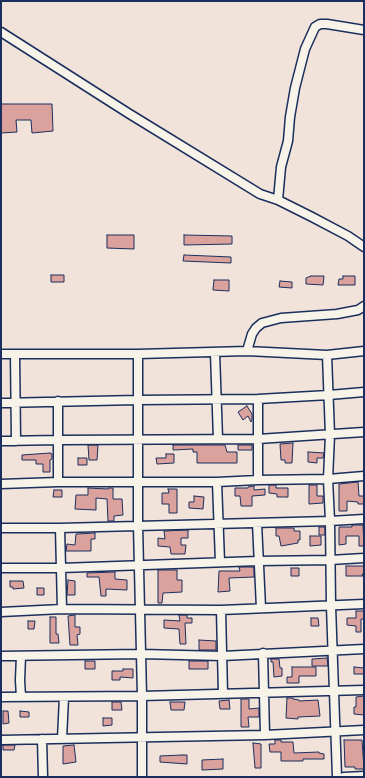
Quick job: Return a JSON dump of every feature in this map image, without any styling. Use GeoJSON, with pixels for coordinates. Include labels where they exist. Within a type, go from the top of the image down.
{"type":"FeatureCollection","features":[{"type":"Feature","properties":{"kind":"street"},"geometry":{"type":"LineString","coordinates":[[278,200],[281,167],[288,141],[295,88],[305,49],[315,27],[320,24],[327,24],[364,30]]}},
{"type":"Feature","properties":{"kind":"street"},"geometry":{"type":"LineString","coordinates":[[1,32],[128,113],[260,194],[278,200],[348,236],[364,247]]}},
{"type":"Feature","properties":{"kind":"street"},"geometry":{"type":"LineString","coordinates":[[247,351],[252,334],[262,323],[281,318],[337,314],[358,310],[364,306]]}},
{"type":"Feature","properties":{"kind":"street"},"geometry":{"type":"LineString","coordinates":[[1,354],[138,354],[247,351],[327,355],[364,351]]}},
{"type":"Feature","properties":{"kind":"street"},"geometry":{"type":"LineString","coordinates":[[215,353],[218,439]]}},
{"type":"Feature","properties":{"kind":"street"},"geometry":{"type":"LineString","coordinates":[[15,354],[17,403],[16,441]]}},
{"type":"Feature","properties":{"kind":"street"},"geometry":{"type":"LineString","coordinates":[[138,354],[137,440],[142,696],[142,777]]}},
{"type":"Feature","properties":{"kind":"street"},"geometry":{"type":"LineString","coordinates":[[327,355],[330,435],[328,479],[331,606],[337,777]]}},
{"type":"Feature","properties":{"kind":"street"},"geometry":{"type":"LineString","coordinates":[[1,403],[258,399],[364,392]]}},
{"type":"Feature","properties":{"kind":"street"},"geometry":{"type":"LineString","coordinates":[[258,399],[258,480]]}},
{"type":"Feature","properties":{"kind":"street"},"geometry":{"type":"LineString","coordinates":[[58,401],[58,482]]}},
{"type":"Feature","properties":{"kind":"street"},"geometry":{"type":"LineString","coordinates":[[1,441],[258,439],[364,432]]}},
{"type":"Feature","properties":{"kind":"street"},"geometry":{"type":"LineString","coordinates":[[1,484],[58,482],[217,482],[328,479],[364,476]]}},
{"type":"Feature","properties":{"kind":"street"},"geometry":{"type":"LineString","coordinates":[[217,482],[220,562]]}},
{"type":"Feature","properties":{"kind":"street"},"geometry":{"type":"LineString","coordinates":[[1,528],[60,528],[364,519]]}},
{"type":"Feature","properties":{"kind":"street"},"geometry":{"type":"LineString","coordinates":[[257,523],[261,608]]}},
{"type":"Feature","properties":{"kind":"street"},"geometry":{"type":"LineString","coordinates":[[60,528],[62,609]]}},
{"type":"Feature","properties":{"kind":"street"},"geometry":{"type":"LineString","coordinates":[[1,568],[60,568],[364,558]]}},
{"type":"Feature","properties":{"kind":"street"},"geometry":{"type":"LineString","coordinates":[[1,612],[62,609],[221,610],[364,604]]}},
{"type":"Feature","properties":{"kind":"street"},"geometry":{"type":"LineString","coordinates":[[221,610],[223,694]]}},
{"type":"Feature","properties":{"kind":"street"},"geometry":{"type":"LineString","coordinates":[[1,656],[141,654],[222,656],[364,649]]}},
{"type":"Feature","properties":{"kind":"street"},"geometry":{"type":"LineString","coordinates":[[263,653],[265,735]]}},
{"type":"Feature","properties":{"kind":"street"},"geometry":{"type":"LineString","coordinates":[[21,656],[21,697]]}},
{"type":"Feature","properties":{"kind":"street"},"geometry":{"type":"LineString","coordinates":[[1,697],[142,696],[364,690]]}},
{"type":"Feature","properties":{"kind":"street"},"geometry":{"type":"LineString","coordinates":[[62,739],[64,697]]}},
{"type":"Feature","properties":{"kind":"street"},"geometry":{"type":"LineString","coordinates":[[1,740],[265,735],[364,730]]}},
{"type":"Feature","properties":{"kind":"street"},"geometry":{"type":"LineString","coordinates":[[42,739],[43,777]]}},
{"type":"Feature","properties":{"kind":"street"},"geometry":{"type":"LineString","coordinates":[[344,777],[364,776]]}},
{"type":"Feature","properties":{"kind":"building"},"geometry":{"type":"Polygon","coordinates":[[[1,104],[52,104],[53,131],[32,133],[31,120],[16,120],[17,132],[1,133],[1,104]]]}},
{"type":"Feature","properties":{"kind":"building"},"geometry":{"type":"Polygon","coordinates":[[[107,235],[134,235],[134,249],[107,248],[107,235]]]}},
{"type":"Feature","properties":{"kind":"building"},"geometry":{"type":"Polygon","coordinates":[[[184,235],[232,236],[232,244],[184,245],[184,235]]]}},
{"type":"Feature","properties":{"kind":"building"},"geometry":{"type":"Polygon","coordinates":[[[184,255],[231,257],[231,263],[183,261],[184,255]]]}},
{"type":"Feature","properties":{"kind":"building"},"geometry":{"type":"Polygon","coordinates":[[[51,275],[64,275],[64,282],[51,282],[51,275]]]}},
{"type":"Feature","properties":{"kind":"building"},"geometry":{"type":"Polygon","coordinates":[[[311,276],[324,276],[323,285],[306,284],[306,278],[311,276]]]}},
{"type":"Feature","properties":{"kind":"building"},"geometry":{"type":"Polygon","coordinates":[[[343,276],[355,276],[355,285],[338,285],[339,279],[343,279],[343,276]]]}},
{"type":"Feature","properties":{"kind":"building"},"geometry":{"type":"Polygon","coordinates":[[[214,280],[229,280],[229,291],[213,290],[214,280]]]}},
{"type":"Feature","properties":{"kind":"building"},"geometry":{"type":"Polygon","coordinates":[[[280,281],[292,282],[292,288],[279,287],[280,281]]]}},
{"type":"Feature","properties":{"kind":"building"},"geometry":{"type":"Polygon","coordinates":[[[247,406],[252,414],[251,422],[248,416],[243,420],[238,412],[247,406]]]}},
{"type":"Feature","properties":{"kind":"building"},"geometry":{"type":"Polygon","coordinates":[[[293,443],[292,463],[285,463],[285,460],[281,460],[280,444],[293,443]]]}},
{"type":"Feature","properties":{"kind":"building"},"geometry":{"type":"Polygon","coordinates":[[[88,445],[98,445],[97,460],[89,460],[88,445]]]}},
{"type":"Feature","properties":{"kind":"building"},"geometry":{"type":"Polygon","coordinates":[[[173,445],[225,445],[227,452],[237,452],[237,463],[197,463],[197,452],[193,452],[193,449],[173,450],[173,445]]]}},
{"type":"Feature","properties":{"kind":"building"},"geometry":{"type":"Polygon","coordinates":[[[238,445],[252,445],[252,450],[238,450],[238,445]]]}},
{"type":"Feature","properties":{"kind":"building"},"geometry":{"type":"Polygon","coordinates":[[[308,452],[324,453],[323,458],[317,458],[317,463],[308,462],[308,452]]]}},
{"type":"Feature","properties":{"kind":"building"},"geometry":{"type":"Polygon","coordinates":[[[52,454],[52,459],[50,460],[50,472],[43,472],[43,464],[36,464],[36,460],[22,460],[22,455],[52,454]]]}},
{"type":"Feature","properties":{"kind":"building"},"geometry":{"type":"Polygon","coordinates":[[[166,454],[174,454],[174,463],[157,464],[156,458],[166,458],[166,454]]]}},
{"type":"Feature","properties":{"kind":"building"},"geometry":{"type":"Polygon","coordinates":[[[78,458],[87,458],[87,465],[78,465],[78,458]]]}},
{"type":"Feature","properties":{"kind":"building"},"geometry":{"type":"Polygon","coordinates":[[[358,482],[359,496],[364,496],[364,504],[347,501],[347,511],[339,511],[339,484],[358,482]]]}},
{"type":"Feature","properties":{"kind":"building"},"geometry":{"type":"Polygon","coordinates":[[[269,485],[276,485],[276,488],[288,488],[288,497],[277,497],[277,494],[269,493],[269,485]]]}},
{"type":"Feature","properties":{"kind":"building"},"geometry":{"type":"Polygon","coordinates":[[[309,485],[317,485],[317,496],[323,496],[323,503],[309,504],[309,485]]]}},
{"type":"Feature","properties":{"kind":"building"},"geometry":{"type":"Polygon","coordinates":[[[254,486],[254,490],[265,489],[265,495],[252,496],[252,506],[241,506],[240,496],[235,496],[235,488],[248,488],[254,486]]]}},
{"type":"Feature","properties":{"kind":"building"},"geometry":{"type":"Polygon","coordinates":[[[88,488],[113,488],[113,499],[122,499],[123,515],[114,516],[114,521],[108,521],[107,499],[96,498],[96,510],[75,509],[76,495],[88,495],[88,488]]]}},
{"type":"Feature","properties":{"kind":"building"},"geometry":{"type":"Polygon","coordinates":[[[168,489],[177,489],[177,513],[169,513],[169,504],[162,504],[162,493],[169,493],[168,489]]]}},
{"type":"Feature","properties":{"kind":"building"},"geometry":{"type":"Polygon","coordinates":[[[54,490],[62,490],[62,497],[53,497],[54,490]]]}},
{"type":"Feature","properties":{"kind":"building"},"geometry":{"type":"Polygon","coordinates":[[[194,496],[204,497],[203,509],[189,508],[189,502],[194,502],[194,496]]]}},
{"type":"Feature","properties":{"kind":"building"},"geometry":{"type":"Polygon","coordinates":[[[352,525],[363,525],[364,546],[359,546],[359,536],[346,536],[346,544],[339,545],[339,527],[352,527],[352,525]]]}},
{"type":"Feature","properties":{"kind":"building"},"geometry":{"type":"Polygon","coordinates":[[[319,527],[325,527],[325,535],[319,535],[319,527]]]}},
{"type":"Feature","properties":{"kind":"building"},"geometry":{"type":"Polygon","coordinates":[[[276,528],[294,528],[294,531],[300,531],[300,540],[298,540],[298,543],[281,546],[279,536],[276,536],[276,528]]]}},
{"type":"Feature","properties":{"kind":"building"},"geometry":{"type":"Polygon","coordinates":[[[188,530],[188,538],[181,538],[181,545],[186,545],[185,554],[171,554],[170,547],[158,546],[158,538],[165,539],[164,531],[188,530]]]}},
{"type":"Feature","properties":{"kind":"building"},"geometry":{"type":"Polygon","coordinates":[[[95,533],[95,539],[91,539],[91,551],[66,551],[67,544],[75,545],[76,534],[95,533]]]}},
{"type":"Feature","properties":{"kind":"building"},"geometry":{"type":"Polygon","coordinates":[[[310,536],[321,536],[321,545],[310,546],[310,536]]]}},
{"type":"Feature","properties":{"kind":"building"},"geometry":{"type":"Polygon","coordinates":[[[346,566],[364,566],[363,576],[346,576],[346,566]]]}},
{"type":"Feature","properties":{"kind":"building"},"geometry":{"type":"Polygon","coordinates":[[[239,567],[254,567],[254,577],[229,578],[230,591],[218,592],[219,571],[240,571],[239,567]]]}},
{"type":"Feature","properties":{"kind":"building"},"geometry":{"type":"Polygon","coordinates":[[[291,568],[299,568],[299,576],[291,576],[291,568]]]}},
{"type":"Feature","properties":{"kind":"building"},"geometry":{"type":"Polygon","coordinates":[[[158,570],[177,570],[177,580],[182,580],[182,592],[163,593],[162,603],[158,603],[158,570]]]}},
{"type":"Feature","properties":{"kind":"building"},"geometry":{"type":"Polygon","coordinates":[[[115,572],[115,579],[127,580],[127,590],[106,589],[106,596],[101,596],[99,577],[87,577],[87,573],[115,572]]]}},
{"type":"Feature","properties":{"kind":"building"},"geometry":{"type":"Polygon","coordinates":[[[68,580],[75,581],[75,595],[67,595],[68,580]]]}},
{"type":"Feature","properties":{"kind":"building"},"geometry":{"type":"Polygon","coordinates":[[[10,581],[23,581],[24,588],[13,589],[13,587],[10,587],[10,581]]]}},
{"type":"Feature","properties":{"kind":"building"},"geometry":{"type":"Polygon","coordinates":[[[37,588],[44,588],[44,595],[37,595],[37,588]]]}},
{"type":"Feature","properties":{"kind":"building"},"geometry":{"type":"Polygon","coordinates":[[[356,611],[364,611],[364,619],[361,619],[361,632],[356,632],[356,626],[347,625],[347,618],[356,618],[356,611]]]}},
{"type":"Feature","properties":{"kind":"building"},"geometry":{"type":"Polygon","coordinates":[[[75,615],[75,627],[80,627],[80,634],[77,635],[78,645],[70,645],[68,616],[75,615]]]}},
{"type":"Feature","properties":{"kind":"building"},"geometry":{"type":"Polygon","coordinates":[[[179,615],[187,615],[187,618],[192,618],[192,623],[185,623],[186,644],[180,644],[179,629],[164,628],[164,620],[180,621],[179,615]]]}},
{"type":"Feature","properties":{"kind":"building"},"geometry":{"type":"Polygon","coordinates":[[[50,617],[56,617],[56,634],[58,634],[59,643],[50,643],[50,617]]]}},
{"type":"Feature","properties":{"kind":"building"},"geometry":{"type":"Polygon","coordinates":[[[311,618],[318,618],[319,626],[311,626],[311,618]]]}},
{"type":"Feature","properties":{"kind":"building"},"geometry":{"type":"Polygon","coordinates":[[[28,621],[35,621],[34,629],[28,629],[28,621]]]}},
{"type":"Feature","properties":{"kind":"building"},"geometry":{"type":"Polygon","coordinates":[[[199,640],[216,641],[216,650],[199,650],[199,640]]]}},
{"type":"Feature","properties":{"kind":"building"},"geometry":{"type":"Polygon","coordinates":[[[327,658],[328,666],[312,666],[312,659],[327,658]]]}},
{"type":"Feature","properties":{"kind":"building"},"geometry":{"type":"Polygon","coordinates":[[[271,659],[279,659],[280,668],[282,668],[282,676],[274,677],[273,662],[271,662],[271,659]]]}},
{"type":"Feature","properties":{"kind":"building"},"geometry":{"type":"Polygon","coordinates":[[[85,661],[95,661],[95,669],[85,669],[85,661]]]}},
{"type":"Feature","properties":{"kind":"building"},"geometry":{"type":"Polygon","coordinates":[[[189,661],[208,661],[208,669],[189,669],[189,661]]]}},
{"type":"Feature","properties":{"kind":"building"},"geometry":{"type":"Polygon","coordinates":[[[292,667],[316,667],[316,676],[299,676],[299,683],[287,683],[287,677],[292,677],[292,667]]]}},
{"type":"Feature","properties":{"kind":"building"},"geometry":{"type":"Polygon","coordinates":[[[354,667],[364,668],[364,674],[354,674],[354,667]]]}},
{"type":"Feature","properties":{"kind":"building"},"geometry":{"type":"Polygon","coordinates":[[[123,669],[133,669],[133,678],[120,677],[120,680],[112,680],[112,671],[123,671],[123,669]]]}},
{"type":"Feature","properties":{"kind":"building"},"geometry":{"type":"Polygon","coordinates":[[[364,696],[364,715],[354,714],[356,697],[364,696]]]}},
{"type":"Feature","properties":{"kind":"building"},"geometry":{"type":"Polygon","coordinates":[[[287,698],[293,698],[299,701],[318,700],[320,716],[298,717],[298,719],[286,718],[287,698]]]}},
{"type":"Feature","properties":{"kind":"building"},"geometry":{"type":"Polygon","coordinates":[[[241,699],[249,699],[249,709],[259,708],[259,717],[248,717],[249,727],[241,727],[241,699]]]}},
{"type":"Feature","properties":{"kind":"building"},"geometry":{"type":"Polygon","coordinates":[[[229,700],[230,709],[220,709],[219,701],[229,700]]]}},
{"type":"Feature","properties":{"kind":"building"},"geometry":{"type":"Polygon","coordinates":[[[112,702],[121,702],[122,710],[112,710],[112,702]]]}},
{"type":"Feature","properties":{"kind":"building"},"geometry":{"type":"Polygon","coordinates":[[[170,702],[185,702],[184,710],[171,710],[170,702]]]}},
{"type":"Feature","properties":{"kind":"building"},"geometry":{"type":"Polygon","coordinates":[[[3,711],[8,711],[9,723],[3,724],[3,711]]]}},
{"type":"Feature","properties":{"kind":"building"},"geometry":{"type":"Polygon","coordinates":[[[20,711],[29,712],[29,717],[20,717],[20,711]]]}},
{"type":"Feature","properties":{"kind":"building"},"geometry":{"type":"Polygon","coordinates":[[[103,718],[112,718],[112,725],[103,726],[103,718]]]}},
{"type":"Feature","properties":{"kind":"building"},"geometry":{"type":"Polygon","coordinates":[[[275,740],[281,740],[281,742],[293,742],[294,753],[319,752],[324,754],[324,759],[281,761],[281,752],[270,752],[269,744],[275,744],[275,740]]]}},
{"type":"Feature","properties":{"kind":"building"},"geometry":{"type":"Polygon","coordinates":[[[344,740],[362,740],[364,769],[345,767],[344,740]]]}},
{"type":"Feature","properties":{"kind":"building"},"geometry":{"type":"Polygon","coordinates":[[[253,743],[261,744],[261,768],[255,768],[253,743]]]}},
{"type":"Feature","properties":{"kind":"building"},"geometry":{"type":"Polygon","coordinates":[[[3,745],[15,745],[14,750],[3,750],[3,745]]]}},
{"type":"Feature","properties":{"kind":"building"},"geometry":{"type":"Polygon","coordinates":[[[74,745],[76,762],[63,764],[63,746],[74,745]]]}},
{"type":"Feature","properties":{"kind":"building"},"geometry":{"type":"Polygon","coordinates":[[[187,755],[187,764],[160,762],[160,756],[187,755]]]}},
{"type":"Feature","properties":{"kind":"building"},"geometry":{"type":"Polygon","coordinates":[[[223,759],[223,769],[202,770],[202,760],[223,759]]]}}]}
